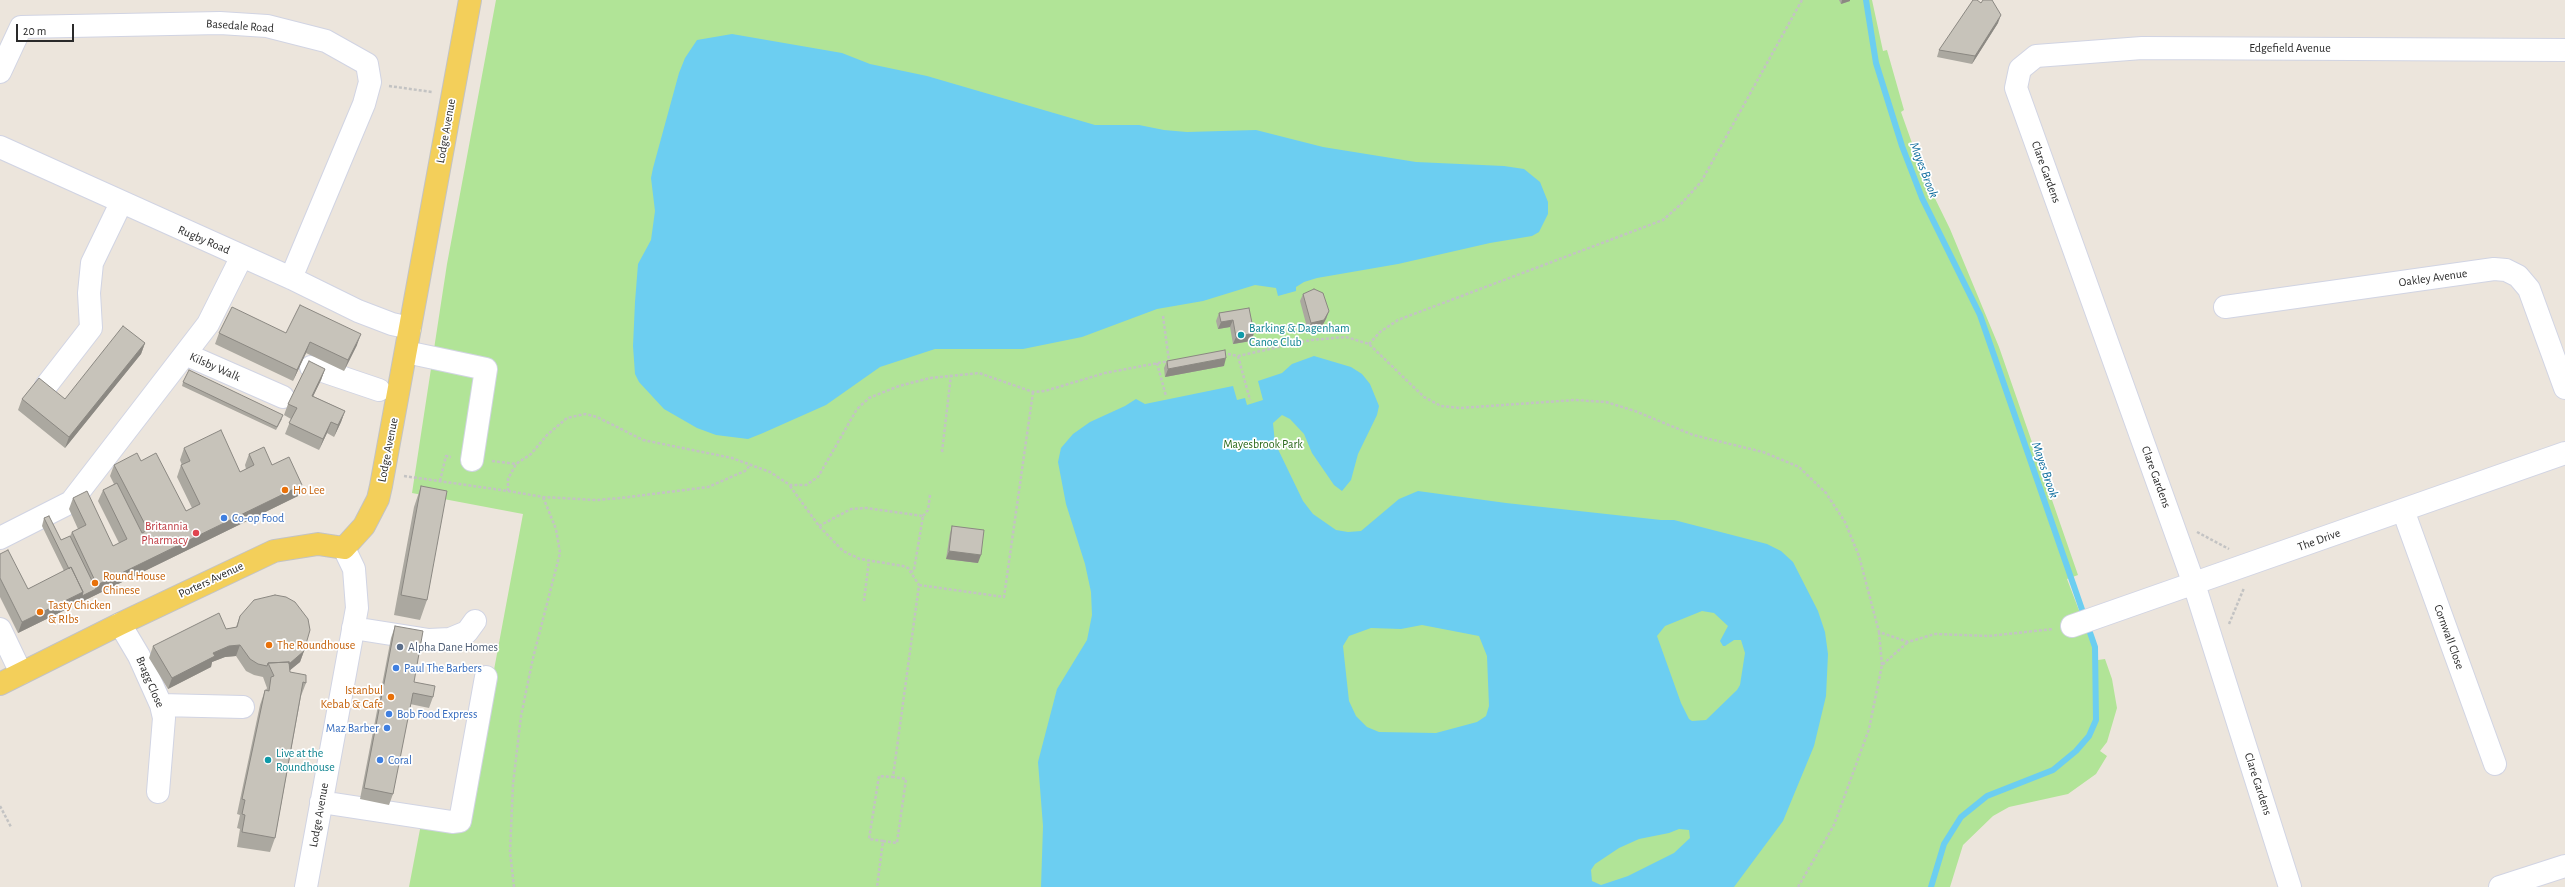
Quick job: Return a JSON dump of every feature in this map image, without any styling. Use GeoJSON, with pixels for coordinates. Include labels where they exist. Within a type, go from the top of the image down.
{"type":"FeatureCollection","features":[{"type":"Feature","properties":{"kind":"main road","name":"Lodge Avenue"},"geometry":{"type":"LineString","coordinates":[[344,548],[364,526],[378,499],[470,0]]}},
{"type":"Feature","properties":{"kind":"main road","name":"Porters Avenue"},"geometry":{"type":"LineString","coordinates":[[0,684],[120,624],[274,551],[318,544],[344,548]]}},
{"type":"Feature","properties":{"kind":"street","name":"Basedale Road"},"geometry":{"type":"LineString","coordinates":[[0,72],[21,27],[220,23],[267,26],[326,41],[367,64],[370,82],[364,104],[290,278]]}},
{"type":"Feature","properties":{"kind":"street","name":"Edgefield Avenue"},"geometry":{"type":"LineString","coordinates":[[2020,69],[2036,56],[2142,48],[2565,50]]}},
{"type":"Feature","properties":{"kind":"street","name":"Clare Gardens"},"geometry":{"type":"LineString","coordinates":[[2020,69],[2016,88],[2194,584],[2290,887]]}},
{"type":"Feature","properties":{"kind":"street","name":"Rugby Road"},"geometry":{"type":"LineString","coordinates":[[0,147],[121,203],[242,256],[358,311],[392,324],[410,328]]}},
{"type":"Feature","properties":{"kind":"street"},"geometry":{"type":"LineString","coordinates":[[46,386],[91,328],[89,293],[92,263],[121,203]]}},
{"type":"Feature","properties":{"kind":"street","name":"Kilsby Walk"},"geometry":{"type":"LineString","coordinates":[[242,256],[208,324],[185,354],[283,397]]}},
{"type":"Feature","properties":{"kind":"street","name":"Oakley Avenue"},"geometry":{"type":"LineString","coordinates":[[2225,307],[2494,269],[2506,270],[2518,276],[2529,288],[2565,388]]}},
{"type":"Feature","properties":{"kind":"street"},"geometry":{"type":"LineString","coordinates":[[406,352],[486,369],[472,460]]}},
{"type":"Feature","properties":{"kind":"street"},"geometry":{"type":"LineString","coordinates":[[0,538],[71,502],[185,354]]}},
{"type":"Feature","properties":{"kind":"street"},"geometry":{"type":"LineString","coordinates":[[311,366],[379,390]]}},
{"type":"Feature","properties":{"kind":"street","name":"The Drive"},"geometry":{"type":"LineString","coordinates":[[2072,626],[2194,584],[2244,576],[2403,510],[2565,453]]}},
{"type":"Feature","properties":{"kind":"street","name":"Cornwall Close"},"geometry":{"type":"LineString","coordinates":[[2403,510],[2495,764]]}},
{"type":"Feature","properties":{"kind":"street","name":"Lodge Avenue"},"geometry":{"type":"LineString","coordinates":[[306,887],[357,608],[354,569],[344,548]]}},
{"type":"Feature","properties":{"kind":"street"},"geometry":{"type":"LineString","coordinates":[[353,628],[429,640],[450,639],[467,632],[475,621]]}},
{"type":"Feature","properties":{"kind":"street","name":"Bragg Close"},"geometry":{"type":"LineString","coordinates":[[120,624],[139,656],[161,705],[164,718],[158,792]]}},
{"type":"Feature","properties":{"kind":"street"},"geometry":{"type":"LineString","coordinates":[[0,629],[21,673]]}},
{"type":"Feature","properties":{"kind":"street"},"geometry":{"type":"LineString","coordinates":[[321,802],[452,822],[460,821],[486,677]]}},
{"type":"Feature","properties":{"kind":"street"},"geometry":{"type":"LineString","coordinates":[[161,705],[243,707]]}},
{"type":"Feature","properties":{"kind":"street"},"geometry":{"type":"LineString","coordinates":[[2513,885],[2565,866]]}},
{"type":"Feature","properties":{"kind":"path"},"geometry":{"type":"LineString","coordinates":[[1369,344],[1380,332],[1398,320],[1662,220],[1680,205],[1701,182],[1802,0]]}},
{"type":"Feature","properties":{"kind":"path"},"geometry":{"type":"LineString","coordinates":[[385,86],[426,91]]}},
{"type":"Feature","properties":{"kind":"path"},"geometry":{"type":"LineString","coordinates":[[1163,316],[1169,361]]}},
{"type":"Feature","properties":{"kind":"path"},"geometry":{"type":"LineString","coordinates":[[1217,352],[1238,356],[1333,337],[1346,337],[1369,344],[1424,397],[1441,406],[1460,408],[1575,400],[1606,402],[1635,411],[1693,434],[1763,452],[1799,467],[1826,493],[1845,522],[1859,556],[1879,632],[1882,665],[1869,729],[1834,825],[1798,887]]}},
{"type":"Feature","properties":{"kind":"path"},"geometry":{"type":"LineString","coordinates":[[1238,356],[1250,400]]}},
{"type":"Feature","properties":{"kind":"path"},"geometry":{"type":"LineString","coordinates":[[790,485],[806,485],[818,477],[850,420],[869,398],[899,386],[951,375],[980,373],[1033,392],[1045,391],[1105,373],[1176,359]]}},
{"type":"Feature","properties":{"kind":"path"},"geometry":{"type":"LineString","coordinates":[[1158,363],[1166,396]]}},
{"type":"Feature","properties":{"kind":"path"},"geometry":{"type":"LineString","coordinates":[[942,452],[951,375]]}},
{"type":"Feature","properties":{"kind":"path"},"geometry":{"type":"LineString","coordinates":[[919,586],[1004,597],[1033,392]]}},
{"type":"Feature","properties":{"kind":"path"},"geometry":{"type":"LineString","coordinates":[[508,492],[508,479],[516,464],[531,454],[548,435],[567,418],[585,414],[597,417],[643,440],[690,448],[751,464],[770,472],[790,485],[819,526],[849,555],[903,566],[911,572],[919,586],[893,777]]}},
{"type":"Feature","properties":{"kind":"path"},"geometry":{"type":"LineString","coordinates":[[401,484],[403,476],[543,497],[614,499],[708,487],[745,471],[751,464]]}},
{"type":"Feature","properties":{"kind":"path"},"geometry":{"type":"LineString","coordinates":[[911,572],[914,570],[923,516],[928,510],[930,495]]}},
{"type":"Feature","properties":{"kind":"path"},"geometry":{"type":"LineString","coordinates":[[514,887],[510,852],[513,784],[521,716],[533,658],[560,553],[556,529],[543,497]]}},
{"type":"Feature","properties":{"kind":"path"},"geometry":{"type":"LineString","coordinates":[[819,526],[851,509],[866,508],[923,516]]}},
{"type":"Feature","properties":{"kind":"path"},"geometry":{"type":"LineString","coordinates":[[2176,534],[2189,528],[2237,553],[2244,576],[2225,633],[2213,641]]}},
{"type":"Feature","properties":{"kind":"path"},"geometry":{"type":"LineString","coordinates":[[864,601],[869,560]]}},
{"type":"Feature","properties":{"kind":"path"},"geometry":{"type":"LineString","coordinates":[[1882,665],[1908,642],[1935,634],[1989,636],[2072,626]]}},
{"type":"Feature","properties":{"kind":"path"},"geometry":{"type":"LineString","coordinates":[[1879,632],[1908,642]]}},
{"type":"Feature","properties":{"kind":"path"},"geometry":{"type":"LineString","coordinates":[[878,776],[893,777],[906,779],[897,843],[869,839],[878,776]]}},
{"type":"Feature","properties":{"kind":"path"},"geometry":{"type":"LineString","coordinates":[[0,806],[11,827]]}},
{"type":"Feature","properties":{"kind":"path"},"geometry":{"type":"LineString","coordinates":[[876,887],[883,841]]}},
{"type":"Feature","properties":{"kind":"green space","name":"Mayesbrook Park"},"geometry":{"type":"Polygon","coordinates":[[[496,0],[1872,0],[1883,51],[1887,50],[1904,110],[1901,112],[1923,174],[1950,229],[1999,347],[2078,575],[2067,579],[2098,660],[2105,659],[2112,679],[2117,708],[2107,742],[2100,751],[2107,756],[2096,774],[2068,794],[2009,807],[1993,816],[1963,845],[1950,887],[409,887],[421,824],[464,831],[523,514],[412,493],[447,264],[496,0]]]}},
{"type":"Feature","properties":{"kind":"water"},"geometry":{"type":"Polygon","coordinates":[[[732,34],[842,53],[870,64],[927,76],[1095,125],[1139,125],[1164,130],[1187,132],[1256,130],[1323,147],[1416,162],[1504,166],[1524,169],[1540,182],[1548,202],[1548,214],[1539,232],[1532,236],[1490,243],[1398,264],[1317,278],[1304,282],[1296,287],[1296,291],[1278,296],[1276,288],[1255,285],[1203,301],[1157,309],[1082,337],[1023,349],[935,349],[880,367],[826,405],[748,439],[716,435],[697,428],[664,409],[639,382],[635,374],[633,346],[638,264],[651,240],[655,211],[651,178],[679,73],[685,58],[697,40],[732,34]]]}},
{"type":"Feature","properties":{"kind":"water"},"geometry":{"type":"Polygon","coordinates":[[[1314,356],[1351,367],[1362,374],[1370,384],[1379,406],[1377,415],[1358,454],[1351,480],[1342,491],[1334,485],[1312,453],[1304,434],[1290,419],[1282,415],[1273,423],[1275,443],[1303,501],[1313,514],[1336,530],[1348,532],[1361,531],[1399,499],[1418,491],[1506,503],[1661,520],[1674,520],[1767,544],[1781,551],[1793,562],[1818,611],[1825,632],[1828,654],[1826,696],[1814,746],[1783,821],[1734,887],[1041,887],[1043,826],[1038,762],[1057,689],[1087,640],[1092,615],[1091,592],[1085,564],[1066,504],[1058,462],[1061,448],[1073,434],[1090,422],[1125,406],[1136,399],[1145,404],[1233,386],[1237,400],[1245,398],[1247,405],[1263,400],[1258,381],[1282,373],[1292,364],[1314,356]],[[1702,611],[1665,626],[1657,636],[1681,703],[1689,719],[1692,721],[1706,720],[1737,690],[1740,685],[1745,653],[1741,640],[1734,640],[1723,646],[1720,641],[1728,626],[1714,613],[1702,611]],[[1422,625],[1401,629],[1371,628],[1349,636],[1343,646],[1349,701],[1356,716],[1367,727],[1379,732],[1436,733],[1477,722],[1486,716],[1489,706],[1487,656],[1479,636],[1422,625]],[[1679,829],[1669,833],[1639,839],[1619,848],[1595,864],[1591,870],[1592,881],[1601,885],[1628,876],[1674,853],[1690,838],[1689,830],[1679,829]]]}},
{"type":"Feature","properties":{"kind":"building"},"geometry":{"type":"Polygon","coordinates":[[[1973,0],[1977,0],[1981,3],[1983,0],[1992,0],[2001,15],[1975,56],[1939,50],[1973,0]]]}},
{"type":"Feature","properties":{"kind":"building"},"geometry":{"type":"Polygon","coordinates":[[[1314,289],[1323,293],[1329,311],[1324,320],[1311,323],[1303,294],[1314,289]]]}},
{"type":"Feature","properties":{"kind":"building"},"geometry":{"type":"Polygon","coordinates":[[[300,305],[361,334],[348,360],[310,342],[297,370],[219,333],[232,307],[286,333],[300,305]]]}},
{"type":"Feature","properties":{"kind":"building"},"geometry":{"type":"Polygon","coordinates":[[[1249,308],[1254,333],[1236,337],[1233,320],[1221,322],[1219,313],[1249,308]]]}},
{"type":"Feature","properties":{"kind":"building"},"geometry":{"type":"Polygon","coordinates":[[[123,326],[145,343],[69,437],[22,399],[39,378],[65,399],[123,326]]]}},
{"type":"Feature","properties":{"kind":"building"},"geometry":{"type":"Polygon","coordinates":[[[1225,350],[1226,358],[1168,369],[1167,361],[1225,350]]]}},
{"type":"Feature","properties":{"kind":"building"},"geometry":{"type":"Polygon","coordinates":[[[309,361],[325,369],[312,396],[345,411],[338,425],[331,422],[323,439],[289,423],[297,408],[288,404],[309,361]]]}},
{"type":"Feature","properties":{"kind":"building"},"geometry":{"type":"Polygon","coordinates":[[[189,370],[283,415],[277,427],[183,382],[189,370]]]}},
{"type":"Feature","properties":{"kind":"building"},"geometry":{"type":"Polygon","coordinates":[[[221,430],[240,472],[254,465],[249,454],[264,447],[272,465],[289,457],[302,485],[97,585],[72,532],[86,525],[73,498],[87,491],[113,546],[127,539],[103,490],[117,483],[142,533],[148,530],[114,465],[137,453],[141,461],[156,453],[186,511],[200,504],[181,465],[190,461],[184,448],[221,430]]]}},
{"type":"Feature","properties":{"kind":"building"},"geometry":{"type":"Polygon","coordinates":[[[421,486],[447,491],[427,600],[401,595],[421,486]]]}},
{"type":"Feature","properties":{"kind":"building"},"geometry":{"type":"Polygon","coordinates":[[[49,516],[61,540],[70,536],[96,589],[82,596],[83,592],[71,567],[69,569],[44,518],[49,516]]]}},
{"type":"Feature","properties":{"kind":"building"},"geometry":{"type":"Polygon","coordinates":[[[952,526],[984,530],[981,555],[949,551],[952,526]]]}},
{"type":"Feature","properties":{"kind":"building"},"geometry":{"type":"Polygon","coordinates":[[[8,550],[28,589],[71,567],[83,592],[22,622],[0,578],[0,554],[8,550]]]}},
{"type":"Feature","properties":{"kind":"building"},"geometry":{"type":"Polygon","coordinates":[[[275,595],[286,597],[295,602],[308,619],[310,630],[304,651],[289,664],[289,662],[268,663],[267,666],[258,664],[250,659],[240,645],[229,646],[213,653],[215,656],[172,678],[153,646],[219,613],[226,629],[237,627],[240,616],[254,600],[275,595]]]}},
{"type":"Feature","properties":{"kind":"building"},"geometry":{"type":"Polygon","coordinates":[[[395,626],[423,631],[414,682],[435,686],[433,697],[413,693],[393,794],[364,788],[395,626]]]}},
{"type":"Feature","properties":{"kind":"building","name":"Live at the Roundhouse"},"geometry":{"type":"Polygon","coordinates":[[[289,662],[290,672],[306,675],[306,683],[303,682],[275,838],[242,832],[245,815],[242,814],[245,800],[242,799],[265,690],[269,691],[271,677],[274,676],[268,663],[289,662]]]}},
{"type":"Feature","properties":{"kind":"waterway","name":"Mayes Brook"},"geometry":{"type":"LineString","coordinates":[[1866,0],[1876,63],[1902,146],[1922,198],[1980,315],[2095,647],[2096,720],[2089,736],[2076,751],[2053,770],[1987,796],[1961,817],[1944,844],[1931,887]]}},
{"type":"Feature","properties":{"kind":"place","name":"Barking & Dagenham Canoe Club"},"geometry":{"type":"Point","coordinates":[1241,335]}},
{"type":"Feature","properties":{"kind":"place","name":"Ho Lee"},"geometry":{"type":"Point","coordinates":[285,490]}},
{"type":"Feature","properties":{"kind":"place","name":"Co-op Food"},"geometry":{"type":"Point","coordinates":[224,518]}},
{"type":"Feature","properties":{"kind":"place","name":"Britannia Pharmacy"},"geometry":{"type":"Point","coordinates":[196,533]}},
{"type":"Feature","properties":{"kind":"place","name":"Round House Chinese"},"geometry":{"type":"Point","coordinates":[95,583]}},
{"type":"Feature","properties":{"kind":"place","name":"Tasty Chicken & RIbs"},"geometry":{"type":"Point","coordinates":[40,612]}},
{"type":"Feature","properties":{"kind":"place","name":"The Roundhouse"},"geometry":{"type":"Point","coordinates":[269,645]}},
{"type":"Feature","properties":{"kind":"place","name":"Alpha Dane Homes"},"geometry":{"type":"Point","coordinates":[400,647]}},
{"type":"Feature","properties":{"kind":"place","name":"Paul The Barbers"},"geometry":{"type":"Point","coordinates":[396,668]}},
{"type":"Feature","properties":{"kind":"place","name":"Istanbul Kebab & Cafe"},"geometry":{"type":"Point","coordinates":[391,697]}},
{"type":"Feature","properties":{"kind":"place","name":"Bob Food Express"},"geometry":{"type":"Point","coordinates":[389,714]}},
{"type":"Feature","properties":{"kind":"place","name":"Maz Barber"},"geometry":{"type":"Point","coordinates":[387,728]}},
{"type":"Feature","properties":{"kind":"place","name":"Live at the Roundhouse"},"geometry":{"type":"Point","coordinates":[268,760]}},
{"type":"Feature","properties":{"kind":"place","name":"Coral"},"geometry":{"type":"Point","coordinates":[380,760]}}]}
